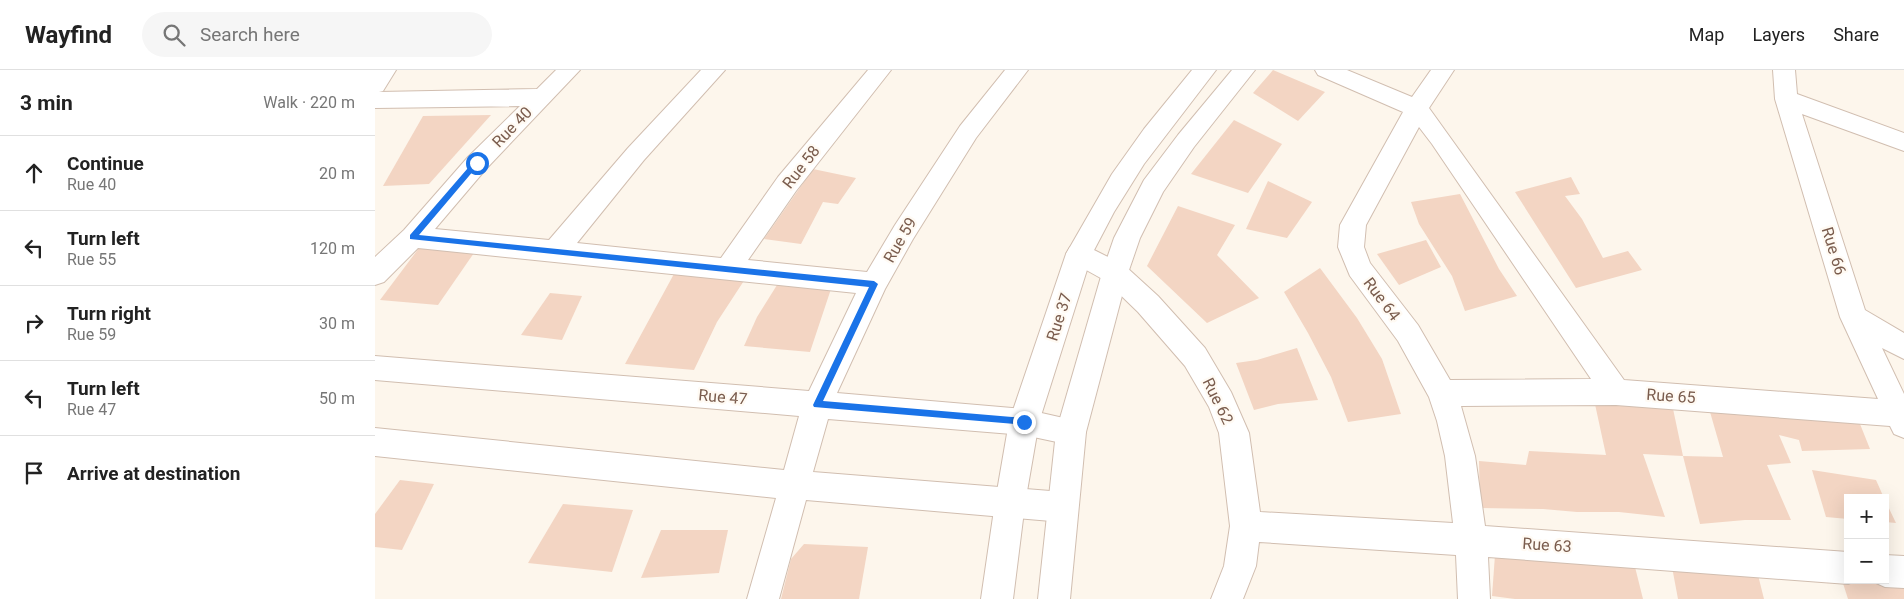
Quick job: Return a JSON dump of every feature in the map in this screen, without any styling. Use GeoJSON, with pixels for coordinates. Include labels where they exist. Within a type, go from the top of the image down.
{"type":"FeatureCollection","features":[{"type":"Feature","properties":{"kind":"street"},"geometry":{"type":"LineString","coordinates":[[375,85],[385,70]]}},
{"type":"Feature","properties":{"kind":"street","name":"Rue 40"},"geometry":{"type":"LineString","coordinates":[[375,274],[413,237],[477,163],[569,70]]}},
{"type":"Feature","properties":{"kind":"street"},"geometry":{"type":"LineString","coordinates":[[556,250],[636,154],[714,70]]}},
{"type":"Feature","properties":{"kind":"street","name":"Rue 58"},"geometry":{"type":"LineString","coordinates":[[728,268],[787,184],[880,70]]}},
{"type":"Feature","properties":{"kind":"street","name":"Rue 59"},"geometry":{"type":"LineString","coordinates":[[763,599],[817,405],[874,284],[904,232],[963,139],[995,94],[1017,70]]}},
{"type":"Feature","properties":{"kind":"street","name":"Rue 37"},"geometry":{"type":"LineString","coordinates":[[997,599],[1010,503],[1024,422],[1079,254],[1092,228],[1153,134],[1205,70]]}},
{"type":"Feature","properties":{"kind":"street"},"geometry":{"type":"LineString","coordinates":[[1054,599],[1071,432],[1115,273],[1127,238],[1153,187],[1186,141],[1244,70]]}},
{"type":"Feature","properties":{"kind":"street"},"geometry":{"type":"LineString","coordinates":[[1326,70],[1417,108],[1440,138],[1617,392]]}},
{"type":"Feature","properties":{"kind":"street","name":"Rue 64"},"geometry":{"type":"LineString","coordinates":[[1443,70],[1417,108],[1353,225],[1351,247],[1359,268],[1408,333],[1442,393],[1452,421],[1460,456],[1471,540],[1474,599]]}},
{"type":"Feature","properties":{"kind":"street","name":"Rue 66"},"geometry":{"type":"LineString","coordinates":[[1784,70],[1786,99],[1855,317],[1901,420]]}},
{"type":"Feature","properties":{"kind":"street"},"geometry":{"type":"LineString","coordinates":[[375,100],[540,98]]}},
{"type":"Feature","properties":{"kind":"street"},"geometry":{"type":"LineString","coordinates":[[1786,99],[1904,142]]}},
{"type":"Feature","properties":{"kind":"street"},"geometry":{"type":"LineString","coordinates":[[413,237],[556,250],[874,284]]}},
{"type":"Feature","properties":{"kind":"street","name":"Rue 62"},"geometry":{"type":"LineString","coordinates":[[1079,254],[1115,273],[1148,304],[1195,357],[1221,401],[1234,433],[1246,526],[1240,566],[1227,599]]}},
{"type":"Feature","properties":{"kind":"street"},"geometry":{"type":"LineString","coordinates":[[1855,317],[1904,347]]}},
{"type":"Feature","properties":{"kind":"street","name":"Rue 47"},"geometry":{"type":"LineString","coordinates":[[375,368],[1024,422],[1071,432]]}},
{"type":"Feature","properties":{"kind":"street","name":"Rue 65"},"geometry":{"type":"LineString","coordinates":[[1442,393],[1617,392],[1901,420]]}},
{"type":"Feature","properties":{"kind":"street"},"geometry":{"type":"LineString","coordinates":[[375,442],[794,485],[1063,507]]}},
{"type":"Feature","properties":{"kind":"street","name":"Rue 63"},"geometry":{"type":"LineString","coordinates":[[1246,526],[1471,540],[1844,568]]}},
{"type":"Feature","properties":{"kind":"street"},"geometry":{"type":"LineString","coordinates":[[1889,571],[1904,572]]}},
{"type":"Feature","properties":{"kind":"building"},"geometry":{"type":"Polygon","coordinates":[[[1273,70],[1325,92],[1298,121],[1253,93],[1273,70]]]}},
{"type":"Feature","properties":{"kind":"building"},"geometry":{"type":"Polygon","coordinates":[[[491,115],[429,184],[383,186],[423,116],[491,115]]]}},
{"type":"Feature","properties":{"kind":"building"},"geometry":{"type":"Polygon","coordinates":[[[1234,120],[1282,144],[1248,193],[1191,174],[1234,120]]]}},
{"type":"Feature","properties":{"kind":"building"},"geometry":{"type":"Polygon","coordinates":[[[813,169],[856,178],[838,204],[823,202],[801,244],[764,239],[813,169]]]}},
{"type":"Feature","properties":{"kind":"building"},"geometry":{"type":"Polygon","coordinates":[[[1571,177],[1580,194],[1565,196],[1582,219],[1603,258],[1628,251],[1642,270],[1576,288],[1515,192],[1571,177]]]}},
{"type":"Feature","properties":{"kind":"building"},"geometry":{"type":"Polygon","coordinates":[[[1268,181],[1312,202],[1287,238],[1246,229],[1268,181]]]}},
{"type":"Feature","properties":{"kind":"building"},"geometry":{"type":"Polygon","coordinates":[[[1460,194],[1499,269],[1517,296],[1465,311],[1452,276],[1419,224],[1411,202],[1460,194]]]}},
{"type":"Feature","properties":{"kind":"building"},"geometry":{"type":"Polygon","coordinates":[[[1178,206],[1235,225],[1217,255],[1259,298],[1207,323],[1147,266],[1178,206]]]}},
{"type":"Feature","properties":{"kind":"building"},"geometry":{"type":"Polygon","coordinates":[[[1426,240],[1441,267],[1399,285],[1377,254],[1426,240]]]}},
{"type":"Feature","properties":{"kind":"building"},"geometry":{"type":"Polygon","coordinates":[[[422,244],[476,250],[438,305],[380,300],[422,244]]]}},
{"type":"Feature","properties":{"kind":"building"},"geometry":{"type":"Polygon","coordinates":[[[1320,268],[1357,318],[1382,359],[1401,414],[1348,422],[1331,377],[1284,292],[1320,268]]]}},
{"type":"Feature","properties":{"kind":"building"},"geometry":{"type":"Polygon","coordinates":[[[675,272],[749,273],[717,322],[694,370],[625,364],[675,272]]]}},
{"type":"Feature","properties":{"kind":"building"},"geometry":{"type":"Polygon","coordinates":[[[782,277],[832,286],[810,352],[744,346],[757,317],[782,277]]]}},
{"type":"Feature","properties":{"kind":"building"},"geometry":{"type":"Polygon","coordinates":[[[550,293],[582,296],[562,340],[521,335],[550,293]]]}},
{"type":"Feature","properties":{"kind":"building"},"geometry":{"type":"Polygon","coordinates":[[[1297,348],[1318,400],[1278,404],[1254,410],[1236,363],[1257,360],[1297,348]]]}},
{"type":"Feature","properties":{"kind":"building"},"geometry":{"type":"Polygon","coordinates":[[[1593,395],[1672,404],[1683,456],[1643,454],[1665,517],[1619,512],[1480,508],[1479,461],[1526,465],[1529,451],[1606,455],[1593,395]]]}},
{"type":"Feature","properties":{"kind":"building"},"geometry":{"type":"Polygon","coordinates":[[[1708,405],[1858,419],[1870,449],[1802,451],[1799,440],[1779,435],[1791,463],[1767,465],[1791,520],[1745,520],[1700,524],[1683,456],[1723,457],[1708,405]]]}},
{"type":"Feature","properties":{"kind":"building"},"geometry":{"type":"Polygon","coordinates":[[[1812,470],[1876,480],[1882,494],[1844,494],[1844,519],[1826,517],[1812,470]]]}},
{"type":"Feature","properties":{"kind":"building"},"geometry":{"type":"Polygon","coordinates":[[[400,480],[434,484],[402,550],[375,547],[375,514],[400,480]]]}},
{"type":"Feature","properties":{"kind":"building"},"geometry":{"type":"Polygon","coordinates":[[[563,504],[633,510],[612,572],[528,563],[563,504]]]}},
{"type":"Feature","properties":{"kind":"building"},"geometry":{"type":"Polygon","coordinates":[[[1889,508],[1896,523],[1889,522],[1889,508]]]}},
{"type":"Feature","properties":{"kind":"building"},"geometry":{"type":"Polygon","coordinates":[[[661,530],[728,530],[719,573],[641,578],[661,530]]]}},
{"type":"Feature","properties":{"kind":"building"},"geometry":{"type":"Polygon","coordinates":[[[804,544],[868,547],[859,599],[781,599],[791,559],[804,544]]]}},
{"type":"Feature","properties":{"kind":"building"},"geometry":{"type":"Polygon","coordinates":[[[1495,555],[1635,567],[1643,599],[1515,599],[1492,596],[1495,555]]]}},
{"type":"Feature","properties":{"kind":"building"},"geometry":{"type":"Polygon","coordinates":[[[1672,567],[1758,575],[1764,599],[1678,599],[1672,567]]]}},
{"type":"Feature","properties":{"kind":"building"},"geometry":{"type":"Polygon","coordinates":[[[1841,577],[1844,578],[1844,584],[1889,584],[1889,581],[1904,581],[1904,599],[1848,599],[1841,577]]]}},
{"type":"Feature","properties":{"kind":"route"},"geometry":{"type":"LineString","coordinates":[[477,163],[413,237],[556,250],[874,284],[817,405],[1024,422]]}}]}
